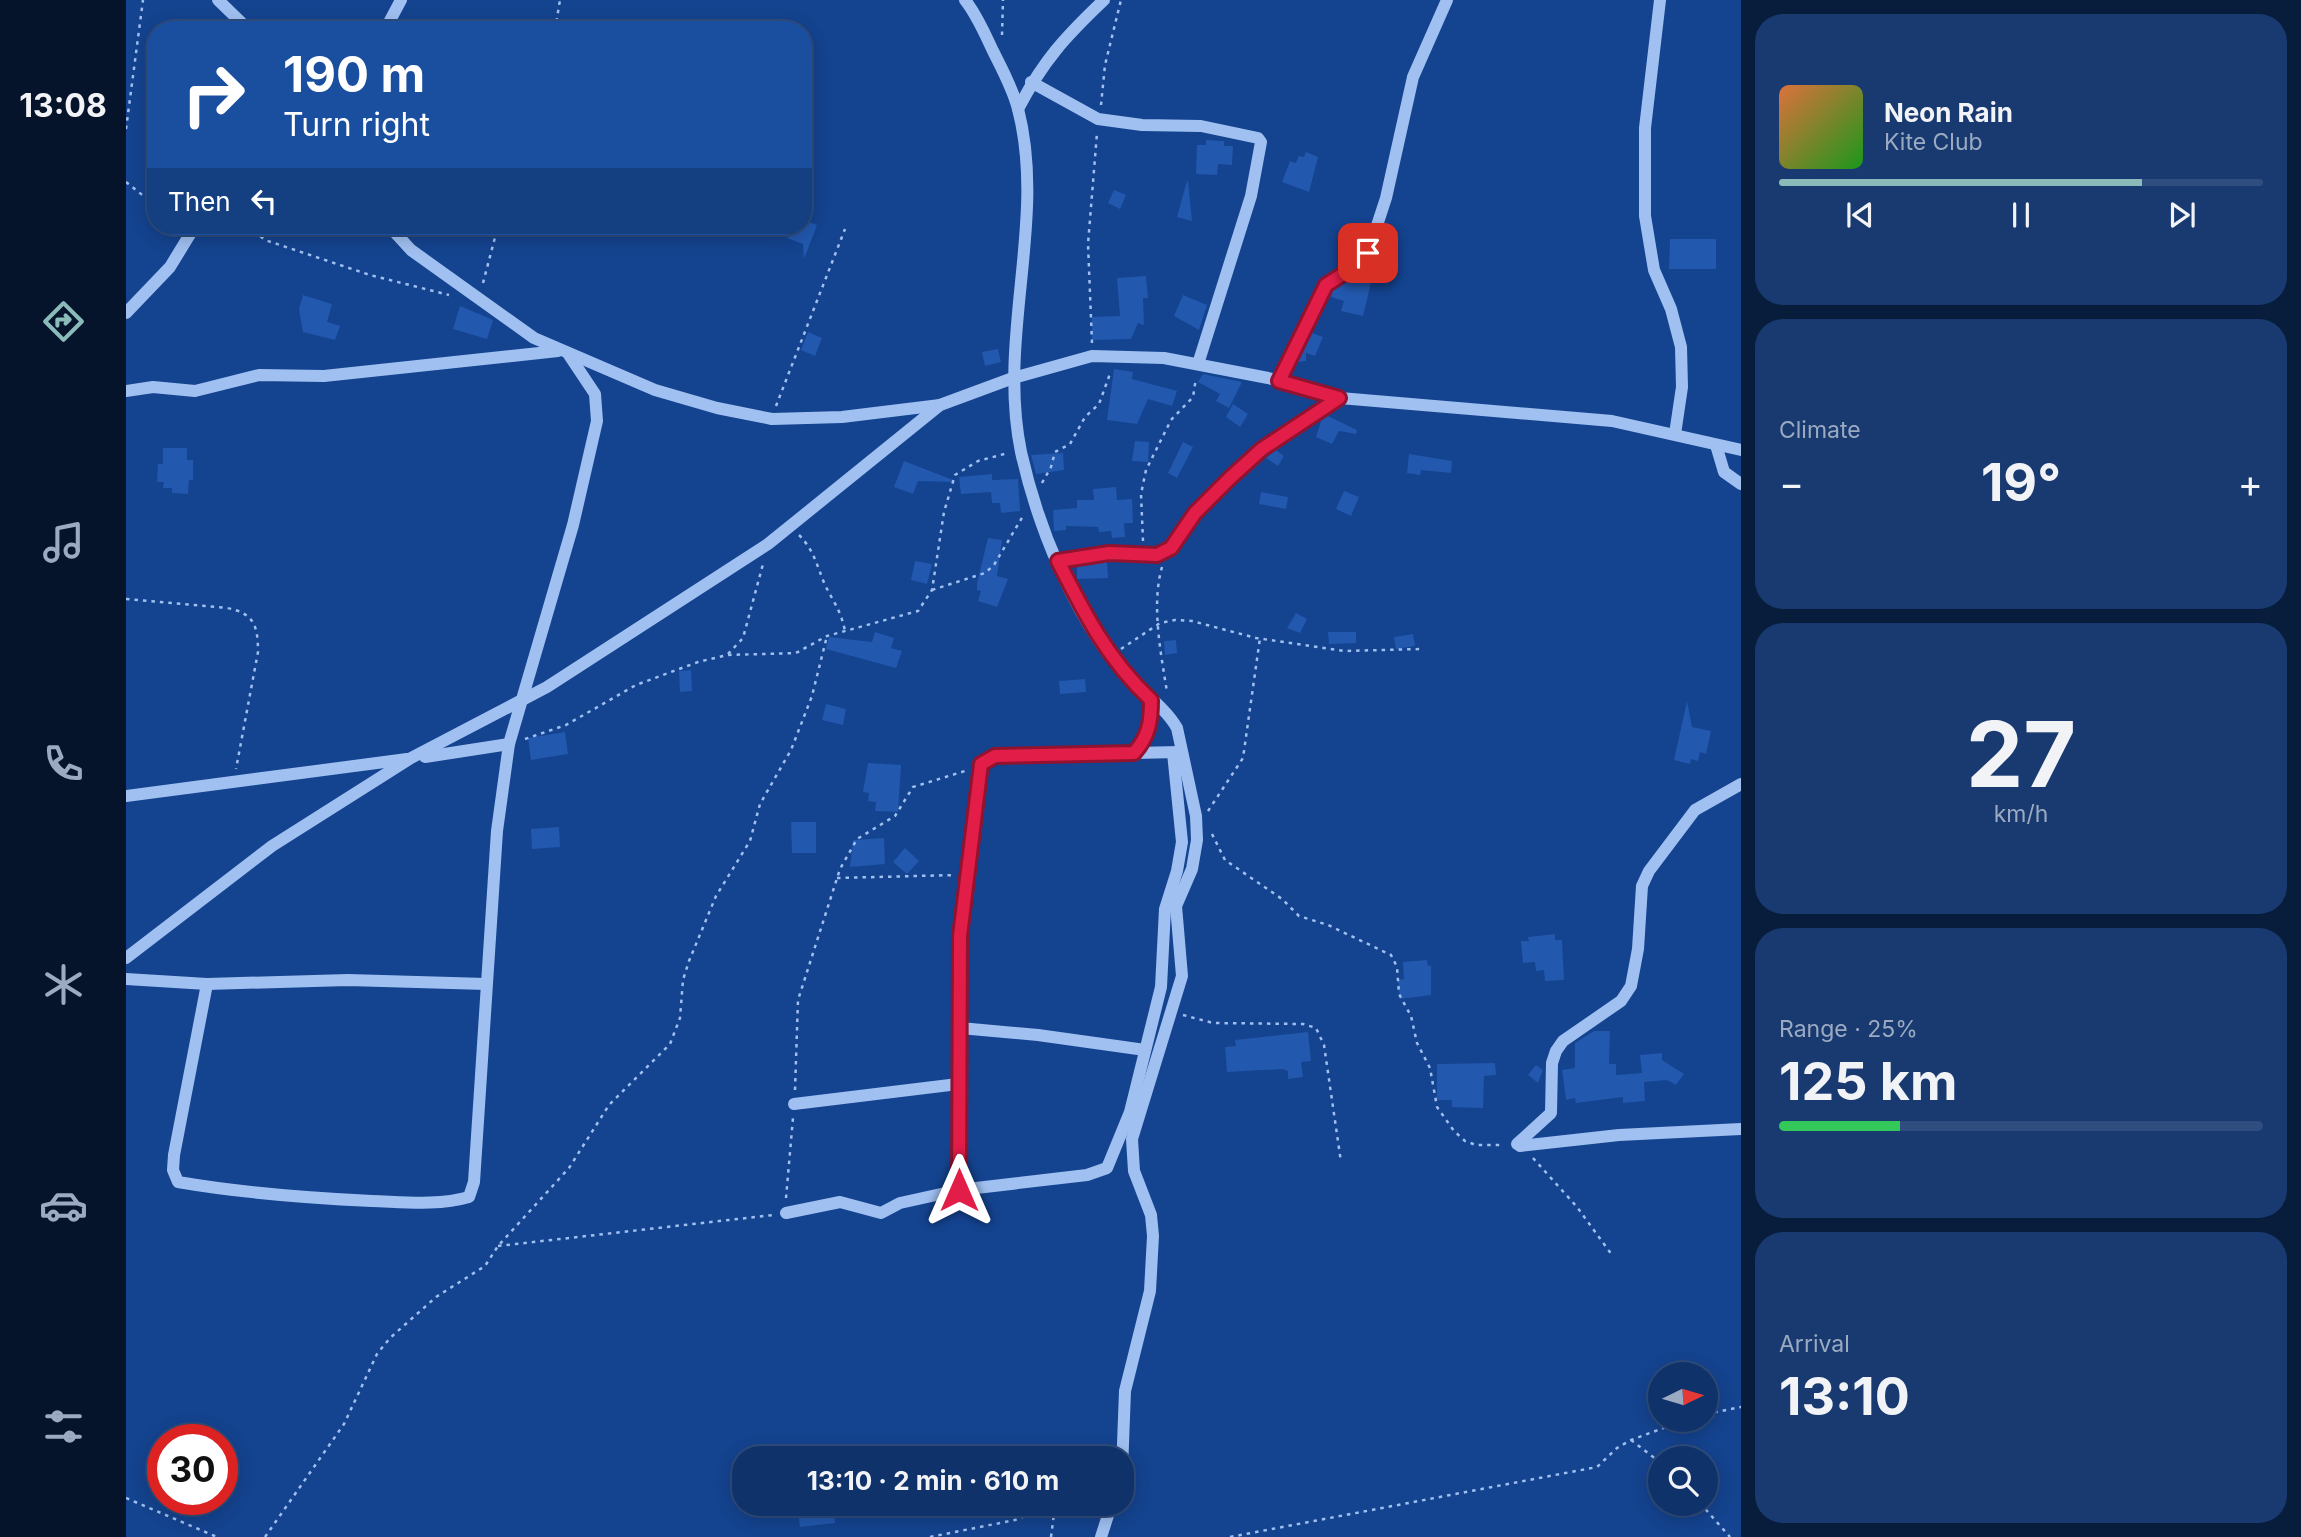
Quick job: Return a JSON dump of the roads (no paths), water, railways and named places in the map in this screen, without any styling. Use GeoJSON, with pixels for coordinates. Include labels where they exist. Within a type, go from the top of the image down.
{"type":"FeatureCollection","features":[{"type":"Feature","properties":{"kind":"street"},"geometry":{"type":"LineString","coordinates":[[218,0],[240,21]]}},
{"type":"Feature","properties":{"kind":"street"},"geometry":{"type":"LineString","coordinates":[[390,21],[401,0]]}},
{"type":"Feature","properties":{"kind":"street"},"geometry":{"type":"LineString","coordinates":[[786,1213],[840,1202],[881,1213],[900,1203],[959,1190],[1087,1175],[1107,1168],[1129,1112],[1161,987],[1165,909],[1181,856],[1177,728],[1170,716],[1151,700],[1098,639],[1058,561],[1021,452],[1013,378],[1014,323],[1027,221],[1018,109],[991,48],[965,0]]}},
{"type":"Feature","properties":{"kind":"street"},"geometry":{"type":"LineString","coordinates":[[1018,109],[1031,82],[1051,52],[1104,0]]}},
{"type":"Feature","properties":{"kind":"street"},"geometry":{"type":"LineString","coordinates":[[1279,381],[1326,285],[1354,267],[1368,253],[1386,198],[1413,78],[1447,0]]}},
{"type":"Feature","properties":{"kind":"street"},"geometry":{"type":"LineString","coordinates":[[1660,0],[1645,128],[1645,216],[1654,270],[1671,309],[1681,347],[1682,387],[1675,434]]}},
{"type":"Feature","properties":{"kind":"street"},"geometry":{"type":"LineString","coordinates":[[1031,82],[1098,119],[1142,125],[1200,126],[1258,138],[1261,142],[1251,196],[1198,364]]}},
{"type":"Feature","properties":{"kind":"street"},"geometry":{"type":"LineString","coordinates":[[126,313],[170,267],[190,235]]}},
{"type":"Feature","properties":{"kind":"street"},"geometry":{"type":"LineString","coordinates":[[397,235],[411,250],[534,338],[564,353],[603,366],[655,390],[717,408],[772,419],[842,417],[940,405],[1013,378],[1092,356],[1116,355],[1164,358],[1198,364],[1279,381],[1339,398],[1612,421],[1741,450]]}},
{"type":"Feature","properties":{"kind":"street"},"geometry":{"type":"LineString","coordinates":[[126,391],[153,387],[195,390],[259,375],[324,376],[564,353]]}},
{"type":"Feature","properties":{"kind":"street"},"geometry":{"type":"LineString","coordinates":[[206,984],[174,1156],[173,1170],[178,1182],[313,1198],[410,1203],[454,1201],[469,1197],[474,1182],[498,831],[509,744],[573,525],[597,422],[595,394],[564,353]]}},
{"type":"Feature","properties":{"kind":"street"},"geometry":{"type":"LineString","coordinates":[[1058,561],[1109,553],[1157,555],[1171,548],[1195,513],[1262,449],[1339,398]]}},
{"type":"Feature","properties":{"kind":"street"},"geometry":{"type":"LineString","coordinates":[[126,958],[272,846],[411,758],[520,701],[792,528],[940,405]]}},
{"type":"Feature","properties":{"kind":"street"},"geometry":{"type":"LineString","coordinates":[[1716,445],[1724,472],[1741,484]]}},
{"type":"Feature","properties":{"kind":"street"},"geometry":{"type":"LineString","coordinates":[[1134,753],[1145,741],[1150,729],[1151,700]]}},
{"type":"Feature","properties":{"kind":"street"},"geometry":{"type":"LineString","coordinates":[[126,796],[509,744]]}},
{"type":"Feature","properties":{"kind":"street"},"geometry":{"type":"LineString","coordinates":[[959,1190],[960,936],[981,764],[995,756],[1178,752]]}},
{"type":"Feature","properties":{"kind":"street"},"geometry":{"type":"LineString","coordinates":[[1123,1446],[1125,1391],[1150,1291],[1153,1236],[1151,1215],[1130,1154],[1132,1139],[1173,1012],[1182,965],[1176,906],[1195,857],[1200,818],[1178,752]]}},
{"type":"Feature","properties":{"kind":"street"},"geometry":{"type":"LineString","coordinates":[[1741,785],[1695,810],[1649,871],[1642,886],[1638,949],[1631,986],[1621,1001],[1563,1041],[1552,1063],[1551,1113],[1518,1145],[1619,1135],[1741,1129]]}},
{"type":"Feature","properties":{"kind":"street"},"geometry":{"type":"LineString","coordinates":[[126,979],[206,984],[303,980],[486,984]]}},
{"type":"Feature","properties":{"kind":"street"},"geometry":{"type":"LineString","coordinates":[[960,1028],[1145,1050]]}},
{"type":"Feature","properties":{"kind":"street"},"geometry":{"type":"LineString","coordinates":[[794,1104],[958,1084]]}},
{"type":"Feature","properties":{"kind":"street"},"geometry":{"type":"LineString","coordinates":[[1101,1537],[1108,1516]]}}]}
